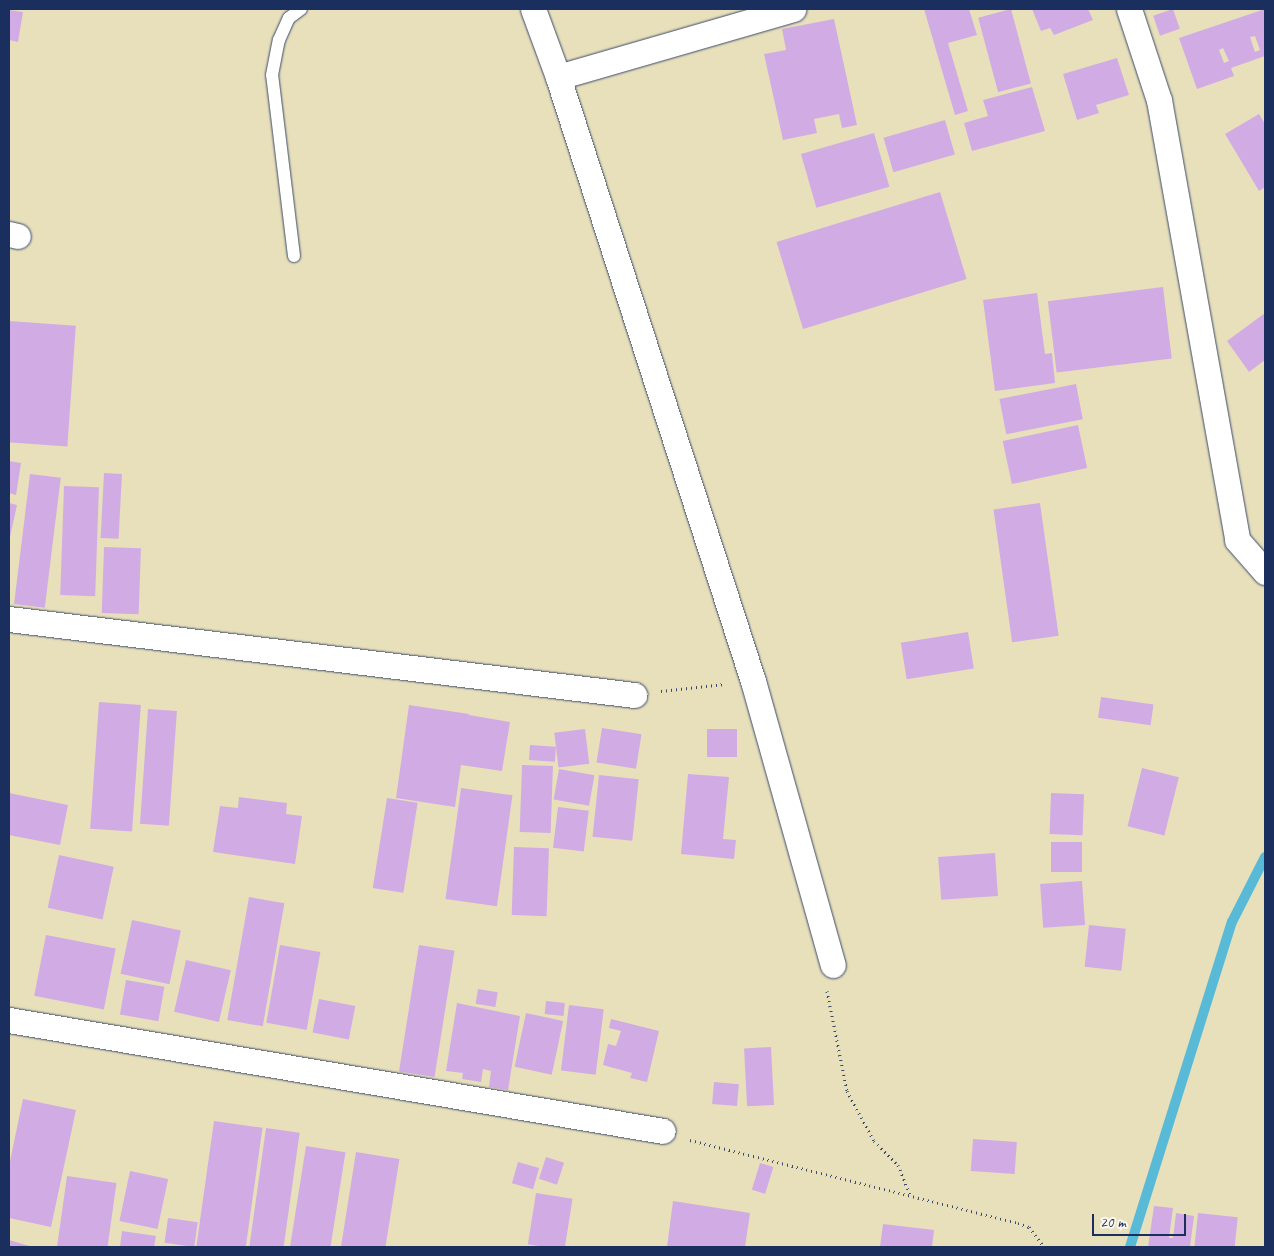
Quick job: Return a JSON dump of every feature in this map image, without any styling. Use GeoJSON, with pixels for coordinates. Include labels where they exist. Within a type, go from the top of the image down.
{"type":"FeatureCollection","features":[{"type":"Feature","properties":{"kind":"street"},"geometry":{"type":"LineString","coordinates":[[533,9],[558,76],[752,681],[833,966]]}},
{"type":"Feature","properties":{"kind":"street"},"geometry":{"type":"LineString","coordinates":[[558,76],[793,9]]}},
{"type":"Feature","properties":{"kind":"street"},"geometry":{"type":"LineString","coordinates":[[1129,9],[1159,100],[1237,540],[1265,572]]}},
{"type":"Feature","properties":{"kind":"street"},"geometry":{"type":"LineString","coordinates":[[9,619],[634,695]]}},
{"type":"Feature","properties":{"kind":"street"},"geometry":{"type":"LineString","coordinates":[[9,1020],[663,1131]]}},
{"type":"Feature","properties":{"kind":"lane"},"geometry":{"type":"LineString","coordinates":[[294,256],[272,75],[279,40],[289,18],[301,9]]}},
{"type":"Feature","properties":{"kind":"path"},"geometry":{"type":"LineString","coordinates":[[634,695],[752,681]]}},
{"type":"Feature","properties":{"kind":"path"},"geometry":{"type":"LineString","coordinates":[[833,966],[827,988],[847,1091],[874,1141],[898,1164],[910,1194]]}},
{"type":"Feature","properties":{"kind":"path"},"geometry":{"type":"LineString","coordinates":[[663,1131],[713,1148],[910,1194],[1028,1227],[1044,1247]]}},
{"type":"Feature","properties":{"kind":"building"},"geometry":{"type":"Polygon","coordinates":[[[924,9],[969,9],[977,35],[948,43],[968,111],[955,115],[924,9]]]}},
{"type":"Feature","properties":{"kind":"building"},"geometry":{"type":"Polygon","coordinates":[[[1011,9],[1031,83],[998,92],[978,18],[1011,9]]]}},
{"type":"Feature","properties":{"kind":"building"},"geometry":{"type":"Polygon","coordinates":[[[1032,9],[1088,9],[1093,20],[1054,35],[1050,28],[1041,31],[1032,9]]]}},
{"type":"Feature","properties":{"kind":"building"},"geometry":{"type":"Polygon","coordinates":[[[1173,9],[1180,29],[1160,36],[1153,16],[1173,9]]]}},
{"type":"Feature","properties":{"kind":"building"},"geometry":{"type":"Polygon","coordinates":[[[1265,9],[1265,56],[1231,68],[1234,76],[1197,89],[1179,38],[1265,9]],[[1255,36],[1250,37],[1255,52],[1260,50],[1255,36]],[[1223,48],[1219,50],[1224,63],[1229,61],[1223,48]]]}},
{"type":"Feature","properties":{"kind":"building"},"geometry":{"type":"Polygon","coordinates":[[[9,10],[23,12],[18,42],[9,40],[9,10]]]}},
{"type":"Feature","properties":{"kind":"building"},"geometry":{"type":"Polygon","coordinates":[[[834,19],[857,125],[842,128],[839,114],[814,119],[817,133],[783,140],[764,54],[786,50],[782,29],[834,19]]]}},
{"type":"Feature","properties":{"kind":"building"},"geometry":{"type":"Polygon","coordinates":[[[1117,58],[1129,95],[1096,105],[1099,113],[1077,120],[1063,74],[1117,58]]]}},
{"type":"Feature","properties":{"kind":"building"},"geometry":{"type":"Polygon","coordinates":[[[1032,87],[1045,131],[972,151],[964,123],[988,116],[983,100],[1032,87]]]}},
{"type":"Feature","properties":{"kind":"building"},"geometry":{"type":"Polygon","coordinates":[[[1259,114],[1265,124],[1265,187],[1259,191],[1225,134],[1259,114]]]}},
{"type":"Feature","properties":{"kind":"building"},"geometry":{"type":"Polygon","coordinates":[[[945,120],[955,155],[893,172],[883,138],[945,120]]]}},
{"type":"Feature","properties":{"kind":"building"},"geometry":{"type":"Polygon","coordinates":[[[874,133],[889,187],[816,208],[801,154],[874,133]]]}},
{"type":"Feature","properties":{"kind":"building"},"geometry":{"type":"Polygon","coordinates":[[[940,192],[967,279],[803,329],[776,242],[940,192]]]}},
{"type":"Feature","properties":{"kind":"building"},"geometry":{"type":"Polygon","coordinates":[[[1163,287],[1172,358],[1057,373],[1048,301],[1163,287]]]}},
{"type":"Feature","properties":{"kind":"building"},"geometry":{"type":"Polygon","coordinates":[[[1037,293],[1045,354],[1052,353],[1055,383],[995,391],[983,300],[1037,293]]]}},
{"type":"Feature","properties":{"kind":"building"},"geometry":{"type":"Polygon","coordinates":[[[1265,313],[1265,360],[1249,372],[1227,341],[1265,313]]]}},
{"type":"Feature","properties":{"kind":"building"},"geometry":{"type":"Polygon","coordinates":[[[9,321],[76,326],[67,446],[9,442],[9,321]]]}},
{"type":"Feature","properties":{"kind":"building"},"geometry":{"type":"Polygon","coordinates":[[[1076,384],[1083,419],[1006,434],[999,399],[1076,384]]]}},
{"type":"Feature","properties":{"kind":"building"},"geometry":{"type":"Polygon","coordinates":[[[1078,425],[1087,468],[1012,484],[1003,441],[1078,425]]]}},
{"type":"Feature","properties":{"kind":"building"},"geometry":{"type":"Polygon","coordinates":[[[9,461],[21,463],[16,495],[9,493],[9,461]]]}},
{"type":"Feature","properties":{"kind":"building"},"geometry":{"type":"Polygon","coordinates":[[[104,473],[122,474],[119,539],[101,538],[104,473]]]}},
{"type":"Feature","properties":{"kind":"building"},"geometry":{"type":"Polygon","coordinates":[[[30,474],[61,478],[45,608],[14,604],[30,474]]]}},
{"type":"Feature","properties":{"kind":"building"},"geometry":{"type":"Polygon","coordinates":[[[64,486],[99,487],[95,596],[60,595],[64,486]]]}},
{"type":"Feature","properties":{"kind":"building"},"geometry":{"type":"Polygon","coordinates":[[[9,503],[17,505],[10,537],[9,537],[9,503]]]}},
{"type":"Feature","properties":{"kind":"building"},"geometry":{"type":"Polygon","coordinates":[[[1040,503],[1059,636],[1012,642],[993,510],[1040,503]]]}},
{"type":"Feature","properties":{"kind":"building"},"geometry":{"type":"Polygon","coordinates":[[[104,547],[141,548],[139,614],[102,613],[104,547]]]}},
{"type":"Feature","properties":{"kind":"building"},"geometry":{"type":"Polygon","coordinates":[[[968,632],[974,669],[907,679],[901,643],[968,632]]]}},
{"type":"Feature","properties":{"kind":"building"},"geometry":{"type":"Polygon","coordinates":[[[1101,697],[1153,704],[1151,725],[1098,718],[1101,697]]]}},
{"type":"Feature","properties":{"kind":"building"},"geometry":{"type":"Polygon","coordinates":[[[99,702],[141,705],[132,832],[90,829],[99,702]]]}},
{"type":"Feature","properties":{"kind":"building"},"geometry":{"type":"Polygon","coordinates":[[[409,705],[469,714],[467,722],[469,715],[510,722],[502,771],[461,765],[455,807],[396,798],[409,705]]]}},
{"type":"Feature","properties":{"kind":"building"},"geometry":{"type":"Polygon","coordinates":[[[148,709],[177,711],[169,826],[140,824],[148,709]]]}},
{"type":"Feature","properties":{"kind":"building"},"geometry":{"type":"Polygon","coordinates":[[[602,728],[642,734],[636,769],[597,763],[602,728]]]}},
{"type":"Feature","properties":{"kind":"building"},"geometry":{"type":"Polygon","coordinates":[[[585,729],[589,764],[558,768],[554,733],[585,729]]]}},
{"type":"Feature","properties":{"kind":"building"},"geometry":{"type":"Polygon","coordinates":[[[707,729],[737,729],[737,757],[707,757],[707,729]]]}},
{"type":"Feature","properties":{"kind":"building"},"geometry":{"type":"Polygon","coordinates":[[[530,745],[556,747],[555,762],[529,760],[530,745]]]}},
{"type":"Feature","properties":{"kind":"building"},"geometry":{"type":"Polygon","coordinates":[[[522,765],[553,766],[551,833],[520,832],[522,765]]]}},
{"type":"Feature","properties":{"kind":"building"},"geometry":{"type":"Polygon","coordinates":[[[1142,768],[1179,777],[1164,835],[1127,826],[1142,768]]]}},
{"type":"Feature","properties":{"kind":"building"},"geometry":{"type":"Polygon","coordinates":[[[559,769],[594,775],[589,806],[554,800],[559,769]]]}},
{"type":"Feature","properties":{"kind":"building"},"geometry":{"type":"Polygon","coordinates":[[[688,774],[729,777],[723,839],[736,840],[734,859],[681,854],[688,774]]]}},
{"type":"Feature","properties":{"kind":"building"},"geometry":{"type":"Polygon","coordinates":[[[599,775],[639,779],[632,841],[593,837],[599,775]]]}},
{"type":"Feature","properties":{"kind":"building"},"geometry":{"type":"Polygon","coordinates":[[[461,788],[512,795],[497,906],[445,899],[461,788]]]}},
{"type":"Feature","properties":{"kind":"building"},"geometry":{"type":"Polygon","coordinates":[[[9,793],[68,805],[60,845],[9,835],[9,793]]]}},
{"type":"Feature","properties":{"kind":"building"},"geometry":{"type":"Polygon","coordinates":[[[1051,793],[1084,794],[1083,835],[1050,834],[1051,793]]]}},
{"type":"Feature","properties":{"kind":"building"},"geometry":{"type":"Polygon","coordinates":[[[239,797],[287,803],[286,814],[302,816],[295,864],[213,852],[220,806],[238,808],[239,797]]]}},
{"type":"Feature","properties":{"kind":"building"},"geometry":{"type":"Polygon","coordinates":[[[387,798],[418,803],[403,893],[373,888],[387,798]]]}},
{"type":"Feature","properties":{"kind":"building"},"geometry":{"type":"Polygon","coordinates":[[[558,807],[589,811],[584,851],[553,848],[558,807]]]}},
{"type":"Feature","properties":{"kind":"building"},"geometry":{"type":"Polygon","coordinates":[[[1051,842],[1082,842],[1082,872],[1051,872],[1051,842]]]}},
{"type":"Feature","properties":{"kind":"building"},"geometry":{"type":"Polygon","coordinates":[[[514,847],[549,848],[547,916],[512,915],[514,847]]]}},
{"type":"Feature","properties":{"kind":"building"},"geometry":{"type":"Polygon","coordinates":[[[995,853],[998,896],[941,900],[938,857],[995,853]]]}},
{"type":"Feature","properties":{"kind":"building"},"geometry":{"type":"Polygon","coordinates":[[[59,855],[114,867],[103,919],[48,908],[59,855]]]}},
{"type":"Feature","properties":{"kind":"building"},"geometry":{"type":"Polygon","coordinates":[[[1082,881],[1085,925],[1043,928],[1040,884],[1082,881]]]}},
{"type":"Feature","properties":{"kind":"building"},"geometry":{"type":"Polygon","coordinates":[[[249,897],[284,903],[263,1026],[227,1020],[249,897]]]}},
{"type":"Feature","properties":{"kind":"building"},"geometry":{"type":"Polygon","coordinates":[[[132,920],[181,930],[169,984],[121,974],[132,920]]]}},
{"type":"Feature","properties":{"kind":"building"},"geometry":{"type":"Polygon","coordinates":[[[1089,925],[1126,929],[1121,971],[1085,967],[1089,925]]]}},
{"type":"Feature","properties":{"kind":"building"},"geometry":{"type":"Polygon","coordinates":[[[46,935],[116,949],[104,1009],[34,996],[46,935]]]}},
{"type":"Feature","properties":{"kind":"building"},"geometry":{"type":"Polygon","coordinates":[[[280,945],[320,952],[307,1030],[266,1023],[280,945]]]}},
{"type":"Feature","properties":{"kind":"building"},"geometry":{"type":"Polygon","coordinates":[[[419,945],[455,951],[435,1077],[399,1071],[419,945]]]}},
{"type":"Feature","properties":{"kind":"building"},"geometry":{"type":"Polygon","coordinates":[[[186,960],[231,970],[219,1022],[174,1012],[186,960]]]}},
{"type":"Feature","properties":{"kind":"building"},"geometry":{"type":"Polygon","coordinates":[[[126,980],[164,987],[158,1021],[120,1014],[126,980]]]}},
{"type":"Feature","properties":{"kind":"building"},"geometry":{"type":"Polygon","coordinates":[[[478,989],[498,992],[495,1007],[476,1004],[478,989]]]}},
{"type":"Feature","properties":{"kind":"building"},"geometry":{"type":"Polygon","coordinates":[[[319,999],[355,1006],[349,1039],[313,1032],[319,999]]]}},
{"type":"Feature","properties":{"kind":"building"},"geometry":{"type":"Polygon","coordinates":[[[546,1001],[565,1003],[564,1016],[545,1014],[546,1001]]]}},
{"type":"Feature","properties":{"kind":"building"},"geometry":{"type":"Polygon","coordinates":[[[457,1003],[520,1016],[508,1090],[489,1087],[491,1071],[483,1069],[481,1082],[462,1079],[463,1073],[446,1071],[457,1003]]]}},
{"type":"Feature","properties":{"kind":"building"},"geometry":{"type":"Polygon","coordinates":[[[569,1005],[604,1009],[596,1075],[561,1071],[569,1005]]]}},
{"type":"Feature","properties":{"kind":"building"},"geometry":{"type":"Polygon","coordinates":[[[526,1013],[563,1021],[552,1075],[515,1067],[526,1013]]]}},
{"type":"Feature","properties":{"kind":"building"},"geometry":{"type":"Polygon","coordinates":[[[611,1019],[659,1031],[647,1082],[630,1078],[632,1073],[603,1065],[608,1044],[616,1046],[621,1031],[609,1028],[611,1019]]]}},
{"type":"Feature","properties":{"kind":"building"},"geometry":{"type":"Polygon","coordinates":[[[771,1047],[774,1105],[747,1106],[744,1048],[771,1047]]]}},
{"type":"Feature","properties":{"kind":"building"},"geometry":{"type":"Polygon","coordinates":[[[714,1082],[739,1084],[737,1106],[712,1104],[714,1082]]]}},
{"type":"Feature","properties":{"kind":"building"},"geometry":{"type":"Polygon","coordinates":[[[23,1099],[76,1110],[51,1227],[9,1218],[9,1166],[23,1099]]]}},
{"type":"Feature","properties":{"kind":"building"},"geometry":{"type":"Polygon","coordinates":[[[214,1121],[263,1128],[246,1247],[196,1247],[214,1121]]]}},
{"type":"Feature","properties":{"kind":"building"},"geometry":{"type":"Polygon","coordinates":[[[266,1128],[300,1133],[284,1247],[249,1247],[266,1128]]]}},
{"type":"Feature","properties":{"kind":"building"},"geometry":{"type":"Polygon","coordinates":[[[973,1139],[1017,1142],[1015,1174],[971,1171],[973,1139]]]}},
{"type":"Feature","properties":{"kind":"building"},"geometry":{"type":"Polygon","coordinates":[[[306,1146],[346,1152],[331,1247],[290,1247],[306,1146]]]}},
{"type":"Feature","properties":{"kind":"building"},"geometry":{"type":"Polygon","coordinates":[[[356,1152],[399,1159],[386,1247],[341,1247],[356,1152]]]}},
{"type":"Feature","properties":{"kind":"building"},"geometry":{"type":"Polygon","coordinates":[[[546,1157],[564,1163],[557,1185],[539,1179],[546,1157]]]}},
{"type":"Feature","properties":{"kind":"building"},"geometry":{"type":"Polygon","coordinates":[[[518,1162],[539,1168],[533,1189],[512,1183],[518,1162]]]}},
{"type":"Feature","properties":{"kind":"building"},"geometry":{"type":"Polygon","coordinates":[[[760,1163],[773,1167],[765,1194],[752,1190],[760,1163]]]}},
{"type":"Feature","properties":{"kind":"building"},"geometry":{"type":"Polygon","coordinates":[[[130,1171],[168,1179],[158,1229],[119,1221],[130,1171]]]}},
{"type":"Feature","properties":{"kind":"building"},"geometry":{"type":"Polygon","coordinates":[[[67,1176],[117,1183],[108,1247],[57,1247],[67,1176]]]}},
{"type":"Feature","properties":{"kind":"building"},"geometry":{"type":"Polygon","coordinates":[[[536,1193],[573,1199],[565,1247],[528,1244],[536,1193]]]}},
{"type":"Feature","properties":{"kind":"building"},"geometry":{"type":"Polygon","coordinates":[[[673,1201],[750,1213],[745,1247],[667,1247],[673,1201]]]}},
{"type":"Feature","properties":{"kind":"building"},"geometry":{"type":"Polygon","coordinates":[[[1154,1206],[1173,1208],[1169,1238],[1173,1238],[1176,1213],[1194,1216],[1190,1247],[1148,1247],[1154,1206]]]}},
{"type":"Feature","properties":{"kind":"building"},"geometry":{"type":"Polygon","coordinates":[[[1198,1213],[1238,1217],[1235,1247],[1194,1247],[1198,1213]]]}},
{"type":"Feature","properties":{"kind":"building"},"geometry":{"type":"Polygon","coordinates":[[[168,1218],[198,1222],[194,1247],[165,1243],[168,1218]]]}},
{"type":"Feature","properties":{"kind":"building"},"geometry":{"type":"Polygon","coordinates":[[[883,1224],[934,1230],[932,1247],[880,1247],[883,1224]]]}},
{"type":"Feature","properties":{"kind":"building"},"geometry":{"type":"Polygon","coordinates":[[[122,1231],[156,1236],[154,1247],[120,1247],[122,1231]]]}},
{"type":"Feature","properties":{"kind":"building"},"geometry":{"type":"Polygon","coordinates":[[[9,1240],[33,1247],[9,1247],[9,1240]]]}},
{"type":"Feature","properties":{"kind":"waterway"},"geometry":{"type":"LineString","coordinates":[[1130,1247],[1232,922],[1265,857]]}}]}
